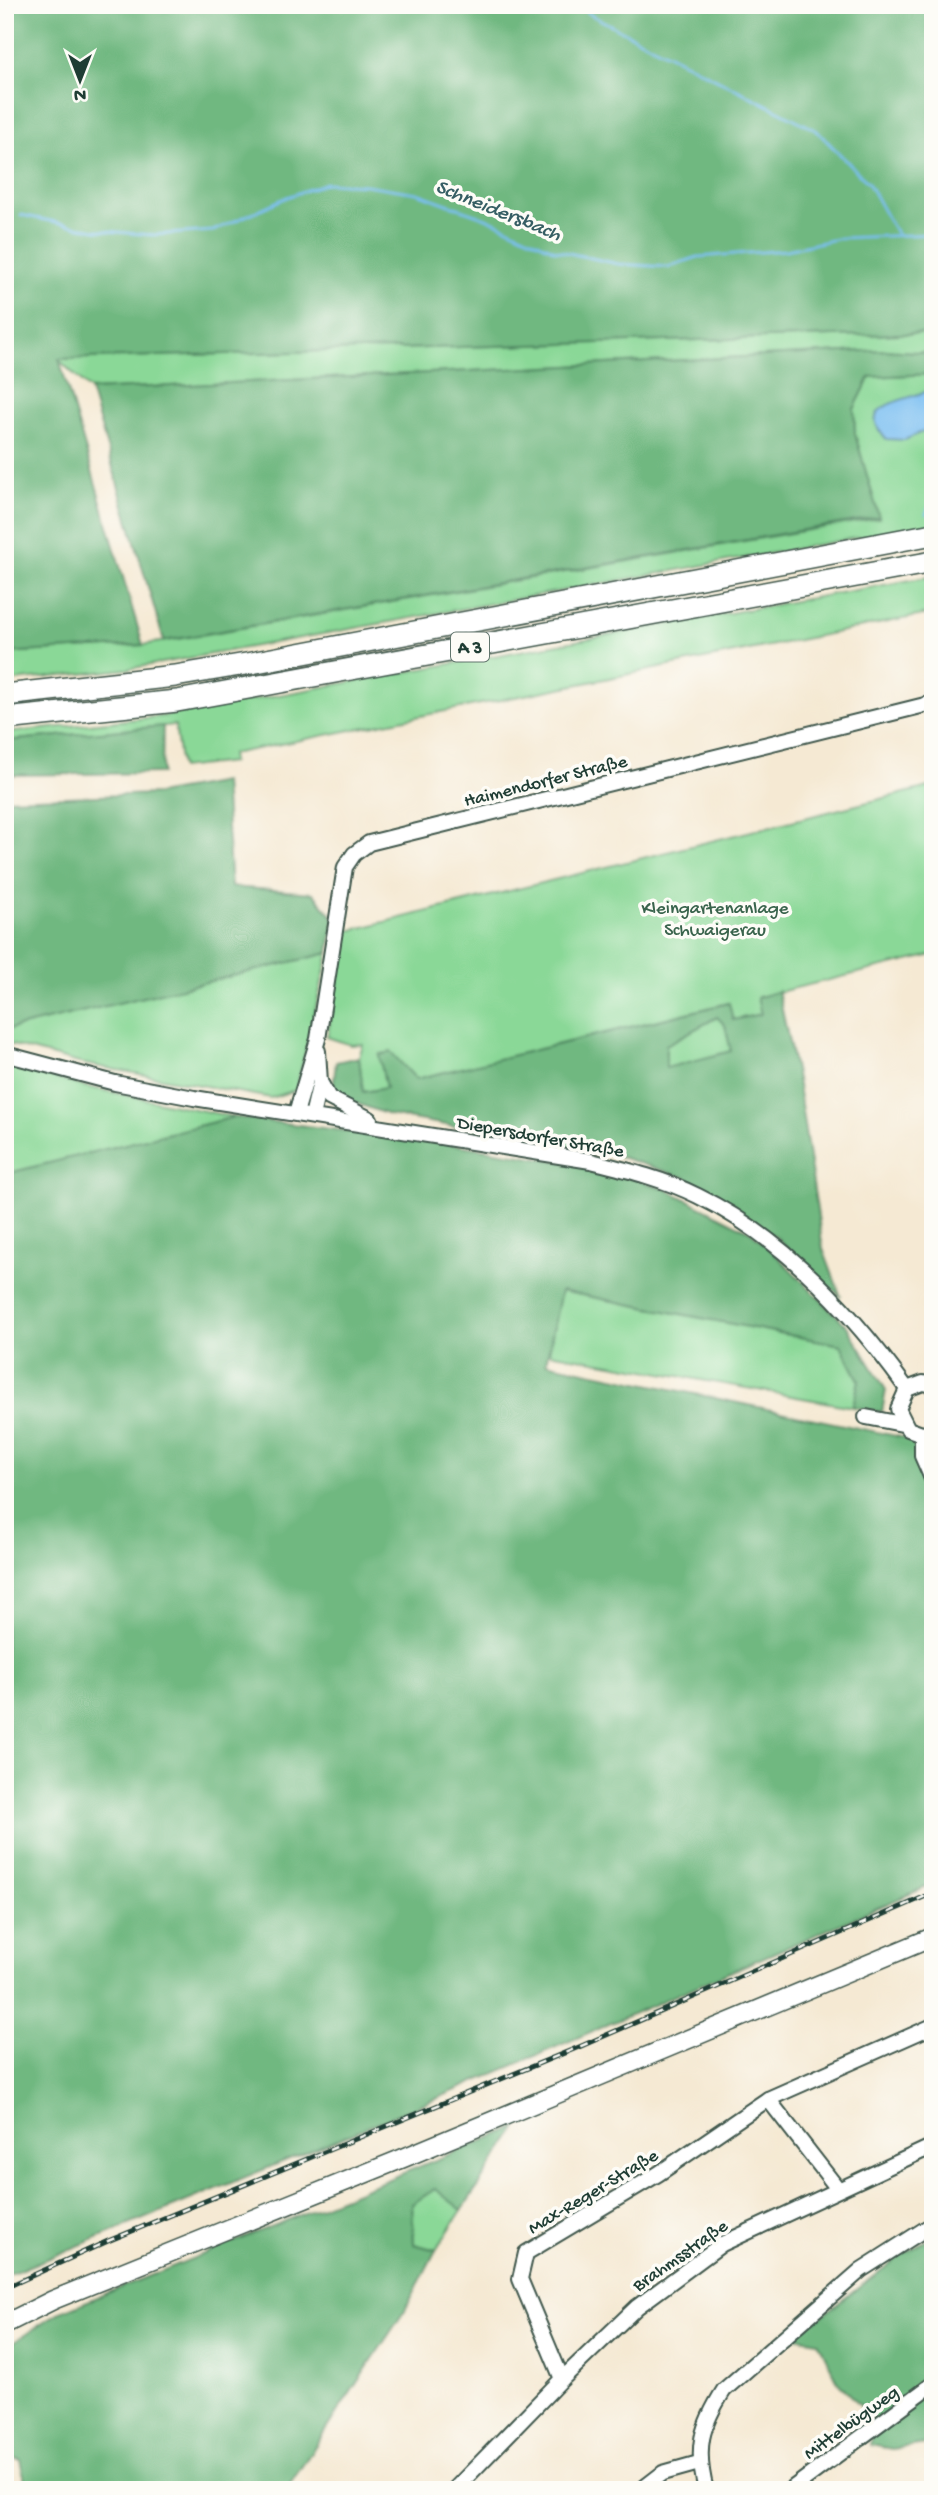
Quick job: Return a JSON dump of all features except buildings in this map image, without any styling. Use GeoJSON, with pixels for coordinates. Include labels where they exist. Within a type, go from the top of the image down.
{"type":"FeatureCollection","features":[{"type":"Feature","properties":{"kind":"highway","name":"A 3"},"geometry":{"type":"LineString","coordinates":[[5,695],[163,677],[246,664],[933,534]]}},
{"type":"Feature","properties":{"kind":"highway","name":"A 3"},"geometry":{"type":"LineString","coordinates":[[5,719],[177,701],[933,562]]}},
{"type":"Feature","properties":{"kind":"main road"},"geometry":{"type":"LineString","coordinates":[[891,1954],[933,1926]]}},
{"type":"Feature","properties":{"kind":"main road"},"geometry":{"type":"LineString","coordinates":[[5,2324],[53,2300],[389,2164],[933,1937]]}},
{"type":"Feature","properties":{"kind":"street","name":"Haimendorfer Straße"},"geometry":{"type":"LineString","coordinates":[[296,1113],[318,1039],[345,867],[354,854],[369,843],[933,703]]}},
{"type":"Feature","properties":{"kind":"street","name":"Haimendorfer Straße"},"geometry":{"type":"LineString","coordinates":[[312,1116],[320,1082],[318,1039]]}},
{"type":"Feature","properties":{"kind":"street","name":"Diepersdorfer Straße"},"geometry":{"type":"LineString","coordinates":[[5,1054],[115,1083],[592,1161],[643,1174],[697,1195],[755,1230],[791,1258],[878,1349],[903,1395]]}},
{"type":"Feature","properties":{"kind":"street"},"geometry":{"type":"LineString","coordinates":[[320,1082],[329,1098],[343,1108],[390,1128]]}},
{"type":"Feature","properties":{"kind":"street"},"geometry":{"type":"LineString","coordinates":[[933,1385],[923,1383],[880,1413],[866,1417],[902,1424],[927,1434],[922,1456],[933,1482]]}},
{"type":"Feature","properties":{"kind":"street"},"geometry":{"type":"LineString","coordinates":[[902,1424],[903,1395]]}},
{"type":"Feature","properties":{"kind":"street","name":"Max-Reger-Straße"},"geometry":{"type":"LineString","coordinates":[[562,2379],[520,2279],[526,2253],[658,2174],[720,2129],[768,2099],[933,2026]]}},
{"type":"Feature","properties":{"kind":"street"},"geometry":{"type":"LineString","coordinates":[[768,2099],[838,2189]]}},
{"type":"Feature","properties":{"kind":"street","name":"Brahmsstraße"},"geometry":{"type":"LineString","coordinates":[[562,2379],[637,2307],[722,2244],[933,2146]]}},
{"type":"Feature","properties":{"kind":"street"},"geometry":{"type":"LineString","coordinates":[[706,2490],[699,2463],[702,2436],[708,2414],[724,2390],[861,2270],[933,2224]]}},
{"type":"Feature","properties":{"kind":"street"},"geometry":{"type":"LineString","coordinates":[[454,2490],[562,2379]]}},
{"type":"Feature","properties":{"kind":"street","name":"Mittelbügweg"},"geometry":{"type":"LineString","coordinates":[[790,2490],[933,2384]]}},
{"type":"Feature","properties":{"kind":"street"},"geometry":{"type":"LineString","coordinates":[[641,2490],[663,2473],[699,2463]]}},
{"type":"Feature","properties":{"kind":"green space"},"geometry":{"type":"Polygon","coordinates":[[[5,5],[933,5],[933,333],[59,359],[143,645],[5,653],[5,5]]]}},
{"type":"Feature","properties":{"kind":"green space"},"geometry":{"type":"Polygon","coordinates":[[[933,333],[933,353],[884,350],[90,390],[58,359],[933,333]]]}},
{"type":"Feature","properties":{"kind":"green space"},"geometry":{"type":"Polygon","coordinates":[[[884,350],[933,353],[933,374],[870,377],[854,409],[855,434],[879,517],[164,641],[90,390],[884,350]]]}},
{"type":"Feature","properties":{"kind":"green space"},"geometry":{"type":"Polygon","coordinates":[[[933,374],[933,524],[128,669],[5,682],[5,653],[143,645],[879,518],[855,434],[854,409],[870,377],[933,374]]]}},
{"type":"Feature","properties":{"kind":"green space"},"geometry":{"type":"Polygon","coordinates":[[[933,576],[933,613],[231,754],[232,762],[181,768],[175,725],[5,741],[5,733],[164,716],[933,576]]]}},
{"type":"Feature","properties":{"kind":"green space"},"geometry":{"type":"Polygon","coordinates":[[[163,726],[162,773],[5,775],[5,741],[163,726]]]}},
{"type":"Feature","properties":{"kind":"green space"},"geometry":{"type":"Polygon","coordinates":[[[224,782],[231,887],[313,893],[334,918],[329,953],[5,1030],[5,799],[157,794],[224,782]]]}},
{"type":"Feature","properties":{"kind":"green space","name":"Kleingartenanlage Schwaigerau"},"geometry":{"type":"Polygon","coordinates":[[[933,786],[933,955],[758,997],[761,1014],[733,1020],[728,1003],[416,1079],[391,1053],[379,1054],[386,1088],[363,1092],[359,1057],[363,1044],[351,1045],[327,1037],[348,931],[933,786]]]}},
{"type":"Feature","properties":{"kind":"green space"},"geometry":{"type":"Polygon","coordinates":[[[329,953],[296,1090],[271,1098],[79,1063],[5,1043],[5,1030],[329,953]]]}},
{"type":"Feature","properties":{"kind":"green space"},"geometry":{"type":"Polygon","coordinates":[[[778,991],[797,1079],[823,1249],[841,1297],[777,1238],[686,1178],[611,1154],[389,1115],[344,1099],[333,1088],[336,1062],[359,1057],[363,1092],[386,1088],[379,1055],[391,1052],[416,1079],[729,1003],[733,1020],[761,1014],[757,998],[778,991]],[[717,1017],[666,1045],[666,1068],[731,1051],[725,1025],[717,1017]]]}},
{"type":"Feature","properties":{"kind":"green space"},"geometry":{"type":"Polygon","coordinates":[[[717,1017],[725,1025],[731,1051],[666,1069],[665,1045],[717,1017]]]}},
{"type":"Feature","properties":{"kind":"green space"},"geometry":{"type":"Polygon","coordinates":[[[5,1064],[82,1086],[234,1117],[5,1174],[5,1064]]]}},
{"type":"Feature","properties":{"kind":"green space"},"geometry":{"type":"Polygon","coordinates":[[[234,1117],[451,1144],[597,1167],[666,1189],[751,1232],[847,1326],[886,1390],[882,1412],[853,1407],[859,1380],[841,1345],[561,1291],[546,1363],[911,1439],[933,1495],[933,1884],[447,2094],[5,2276],[5,1174],[234,1117]]]}},
{"type":"Feature","properties":{"kind":"green space"},"geometry":{"type":"Polygon","coordinates":[[[560,1291],[841,1345],[859,1380],[853,1407],[549,1353],[560,1291]]]}},
{"type":"Feature","properties":{"kind":"green space"},"geometry":{"type":"Polygon","coordinates":[[[517,2127],[462,2210],[435,2189],[412,2204],[414,2244],[436,2250],[405,2310],[286,2490],[27,2490],[20,2460],[5,2458],[5,2348],[58,2313],[517,2127]]]}},
{"type":"Feature","properties":{"kind":"green space"},"geometry":{"type":"Polygon","coordinates":[[[435,2189],[462,2210],[436,2250],[414,2244],[412,2204],[435,2189]]]}},
{"type":"Feature","properties":{"kind":"green space"},"geometry":{"type":"Polygon","coordinates":[[[933,2237],[933,2443],[892,2449],[870,2445],[874,2419],[838,2382],[818,2341],[794,2337],[900,2256],[933,2237]]]}},
{"type":"Feature","properties":{"kind":"water"},"geometry":{"type":"Polygon","coordinates":[[[924,392],[933,392],[933,427],[905,440],[886,439],[875,419],[878,412],[893,403],[924,392]]]}},
{"type":"Feature","properties":{"kind":"waterway"},"geometry":{"type":"LineString","coordinates":[[584,5],[589,14],[816,130],[868,183],[897,235]]}},
{"type":"Feature","properties":{"kind":"waterway","name":"Schneidersbach"},"geometry":{"type":"LineString","coordinates":[[21,215],[95,230],[152,235],[213,231],[287,197],[326,183],[366,185],[417,193],[486,218],[555,250],[618,264],[668,267],[698,257],[786,250],[841,238],[933,234]]}},
{"type":"Feature","properties":{"kind":"waterway","name":"Schneidersbach"},"geometry":{"type":"LineString","coordinates":[[5,212],[11,213]]}},
{"type":"Feature","properties":{"kind":"waterway"},"geometry":{"type":"LineString","coordinates":[[926,514],[933,498]]}},
{"type":"Feature","properties":{"kind":"railway"},"geometry":{"type":"LineString","coordinates":[[5,2288],[108,2241],[579,2047],[933,1893]]}}]}
